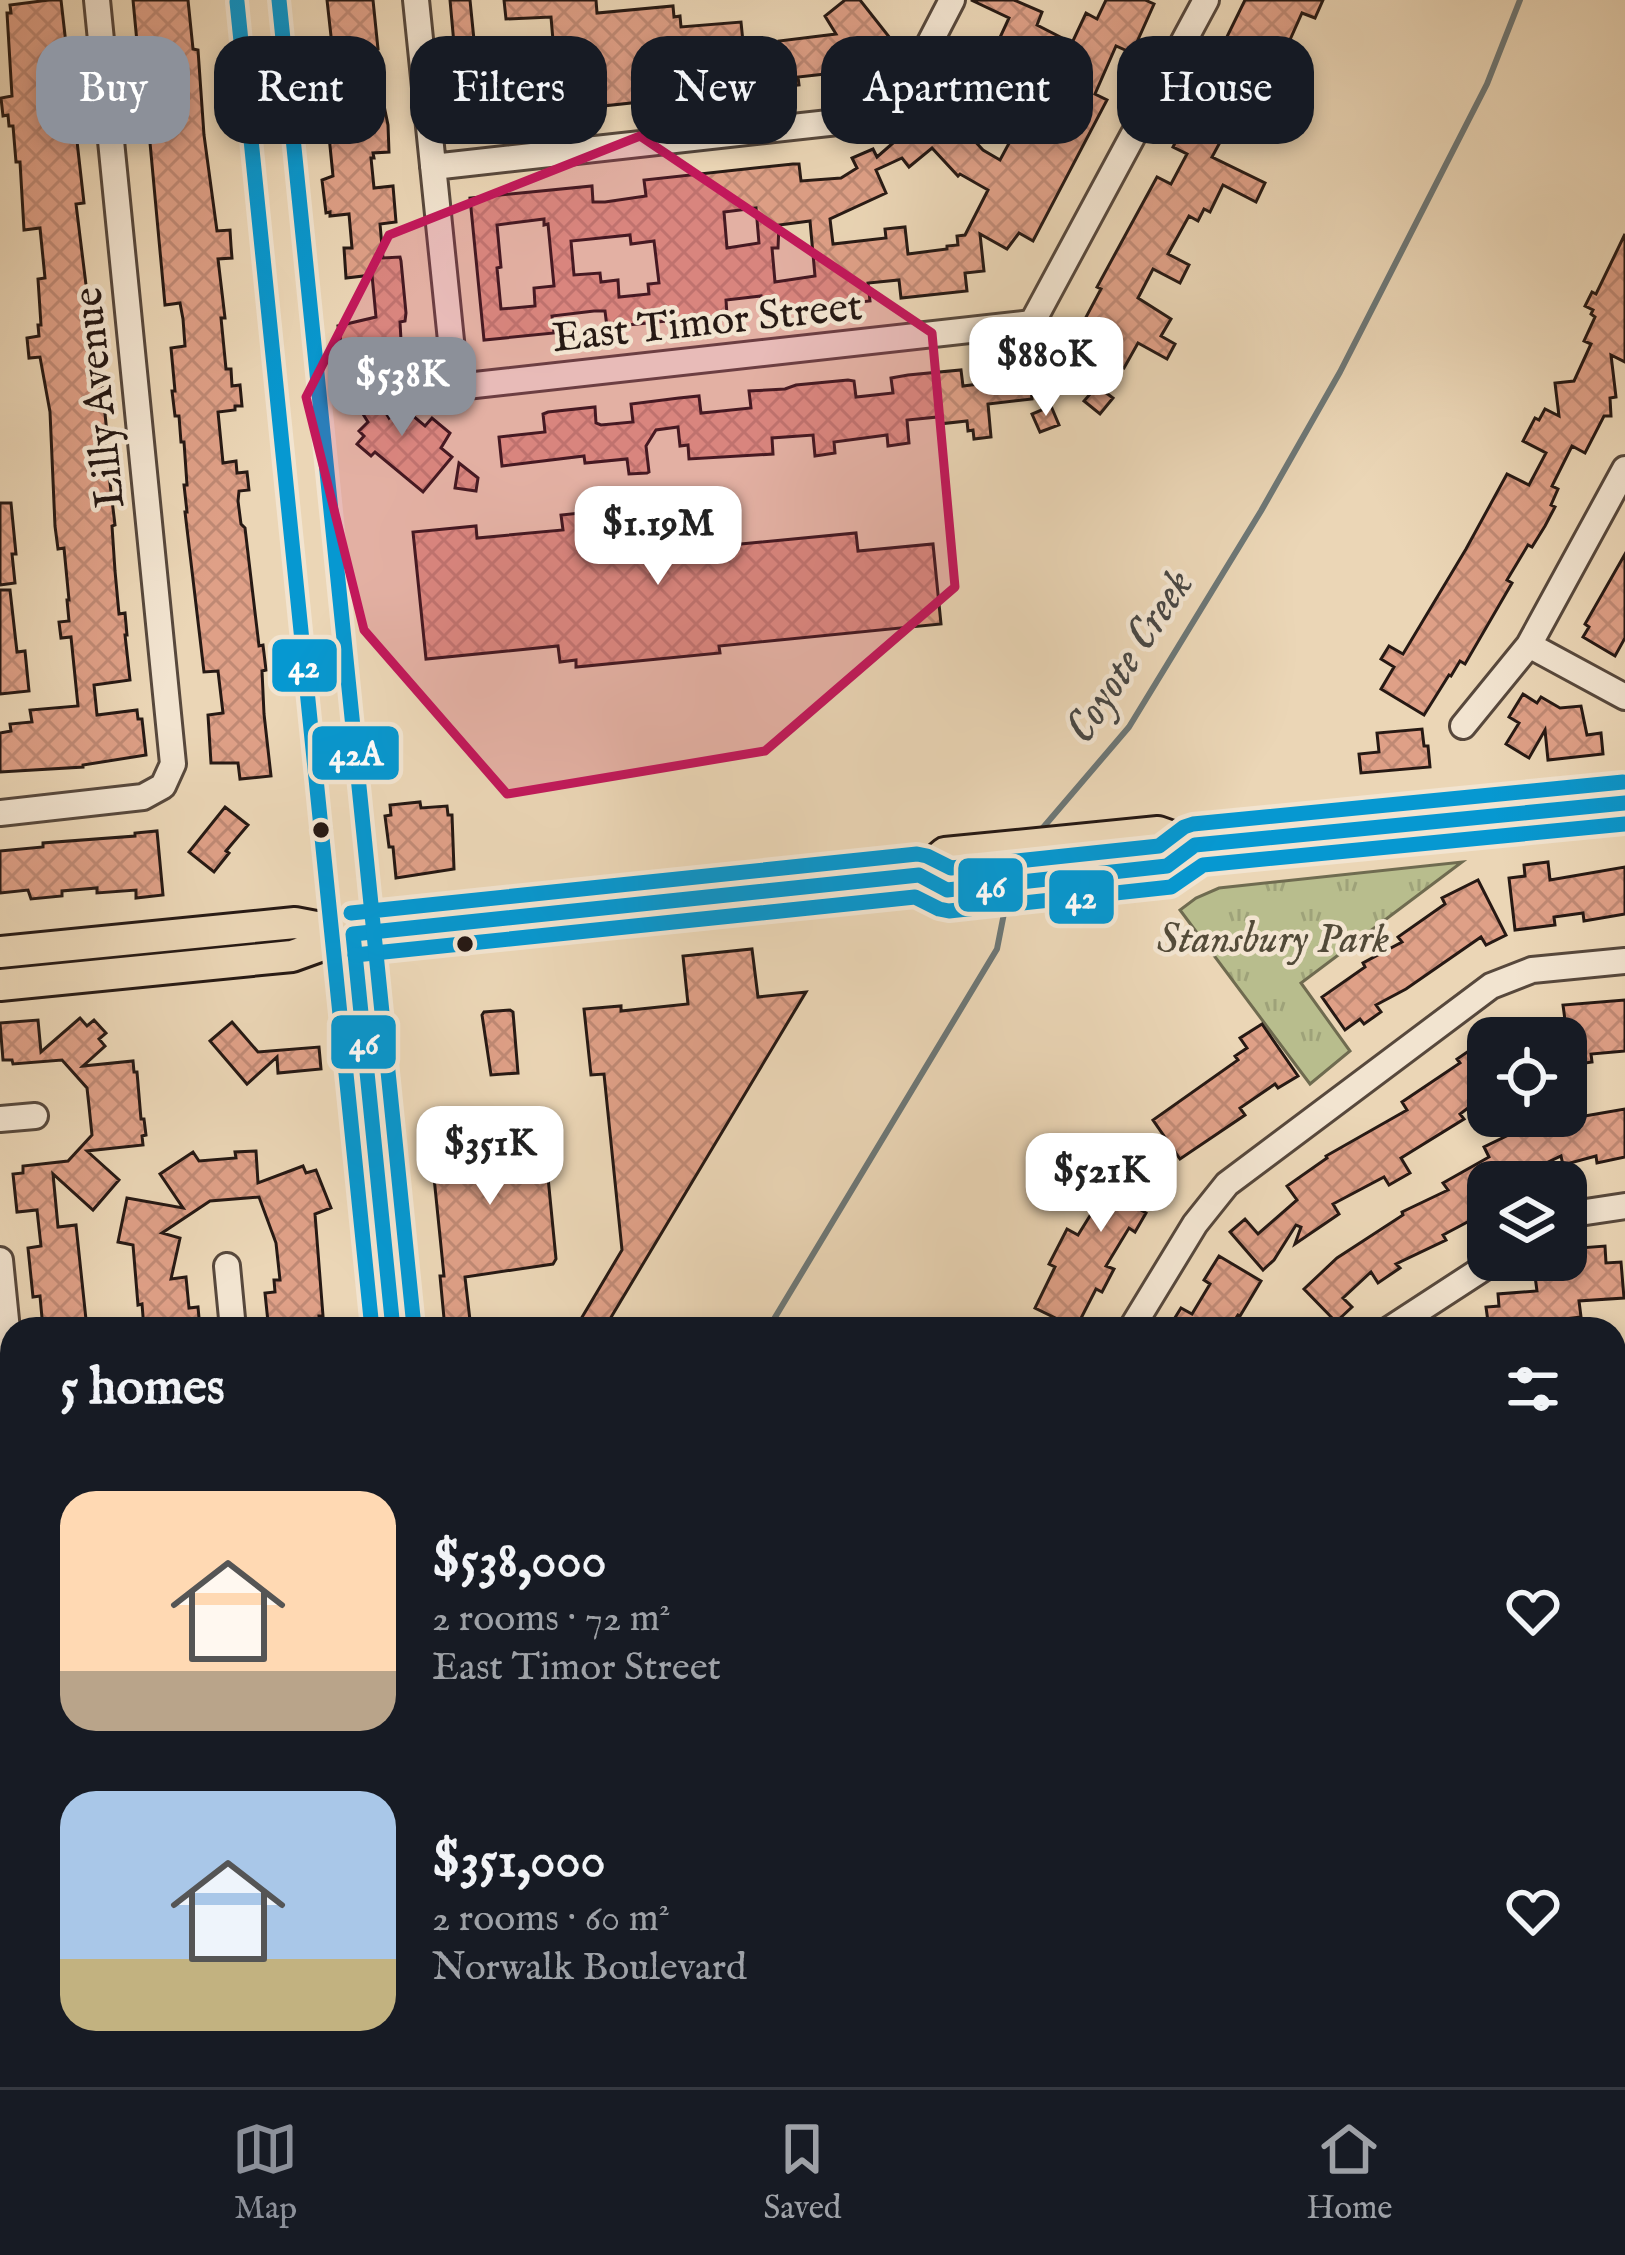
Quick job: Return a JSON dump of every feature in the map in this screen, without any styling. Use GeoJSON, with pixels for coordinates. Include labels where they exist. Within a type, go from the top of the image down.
{"type":"FeatureCollection","features":[{"type":"Feature","properties":{"kind":"main road"},"geometry":{"type":"LineString","coordinates":[[258,0],[392,1317]]}},
{"type":"Feature","properties":{"kind":"main road"},"geometry":{"type":"LineString","coordinates":[[0,985],[292,956],[352,934],[919,875],[945,853],[1158,832],[1195,845],[1625,802]]}},
{"type":"Feature","properties":{"kind":"main road"},"geometry":{"type":"LineString","coordinates":[[0,952],[295,922],[352,934]]}},
{"type":"Feature","properties":{"kind":"street","name":"Lilly Avenue"},"geometry":{"type":"LineString","coordinates":[[0,813],[143,797],[164,786],[173,764],[97,0]]}},
{"type":"Feature","properties":{"kind":"street"},"geometry":{"type":"LineString","coordinates":[[416,0],[433,166],[856,120],[910,81],[952,0]]}},
{"type":"Feature","properties":{"kind":"street","name":"East Timor Street"},"geometry":{"type":"LineString","coordinates":[[433,166],[453,360],[466,386],[1033,323],[1206,0]]}},
{"type":"Feature","properties":{"kind":"street"},"geometry":{"type":"LineString","coordinates":[[1463,726],[1529,645],[1625,470]]}},
{"type":"Feature","properties":{"kind":"street"},"geometry":{"type":"LineString","coordinates":[[1529,645],[1625,697]]}},
{"type":"Feature","properties":{"kind":"street"},"geometry":{"type":"LineString","coordinates":[[1138,1317],[1195,1224],[1227,1184],[1491,986],[1532,970],[1625,961]]}},
{"type":"Feature","properties":{"kind":"street"},"geometry":{"type":"LineString","coordinates":[[0,1119],[34,1115]]}},
{"type":"Feature","properties":{"kind":"street"},"geometry":{"type":"LineString","coordinates":[[1587,1211],[1625,1206]]}},
{"type":"Feature","properties":{"kind":"street"},"geometry":{"type":"LineString","coordinates":[[0,1260],[3,1317]]}},
{"type":"Feature","properties":{"kind":"street"},"geometry":{"type":"LineString","coordinates":[[226,1266],[232,1317]]}},
{"type":"Feature","properties":{"kind":"street"},"geometry":{"type":"LineString","coordinates":[[1408,1317],[1467,1279]]}},
{"type":"Feature","properties":{"kind":"highlighted area"},"geometry":{"type":"Polygon","coordinates":[[[640,136],[932,333],[955,587],[765,751],[507,794],[364,630],[306,397],[389,235],[640,136]]]}},
{"type":"Feature","properties":{"kind":"green space","name":"Stansbury Park"},"geometry":{"type":"Polygon","coordinates":[[[1462,862],[1301,983],[1350,1051],[1310,1084],[1180,910],[1219,888],[1462,862]]]}},
{"type":"Feature","properties":{"kind":"building"},"geometry":{"type":"Polygon","coordinates":[[[61,0],[65,36],[36,36],[36,144],[77,144],[84,203],[76,204],[87,293],[92,292],[94,314],[90,315],[107,433],[119,614],[125,613],[130,680],[94,685],[97,715],[137,710],[146,755],[83,767],[0,772],[0,733],[11,731],[10,724],[32,722],[30,710],[78,706],[71,637],[61,638],[59,622],[69,621],[69,600],[64,548],[58,549],[55,526],[50,412],[40,357],[29,358],[27,338],[39,336],[41,325],[38,279],[45,278],[40,228],[24,230],[20,162],[16,162],[13,126],[9,126],[8,115],[3,116],[1,98],[12,96],[10,5],[61,0]]]}},
{"type":"Feature","properties":{"kind":"building"},"geometry":{"type":"Polygon","coordinates":[[[133,0],[188,0],[193,49],[198,50],[217,231],[230,230],[232,258],[218,259],[225,318],[221,318],[226,369],[231,369],[232,386],[240,385],[242,406],[218,412],[223,463],[236,461],[237,473],[247,472],[249,490],[239,491],[238,501],[266,670],[262,671],[264,714],[271,776],[240,779],[238,763],[211,763],[208,715],[223,713],[218,671],[204,672],[185,512],[184,442],[172,391],[171,348],[185,346],[183,319],[180,303],[165,305],[150,144],[190,144],[190,36],[136,36],[133,0]]]}},
{"type":"Feature","properties":{"kind":"building"},"geometry":{"type":"Polygon","coordinates":[[[327,0],[373,0],[377,36],[331,36],[327,0]]]}},
{"type":"Feature","properties":{"kind":"building"},"geometry":{"type":"Polygon","coordinates":[[[450,0],[470,0],[474,36],[453,36],[450,0]]]}},
{"type":"Feature","properties":{"kind":"building"},"geometry":{"type":"Polygon","coordinates":[[[504,0],[596,0],[597,13],[673,6],[681,27],[741,22],[742,36],[631,36],[631,103],[607,106],[607,36],[553,36],[551,17],[506,19],[504,0]]]}},
{"type":"Feature","properties":{"kind":"building"},"geometry":{"type":"Polygon","coordinates":[[[845,0],[860,0],[888,36],[821,36],[821,74],[798,77],[797,85],[797,39],[836,34],[825,16],[845,0]]]}},
{"type":"Feature","properties":{"kind":"building"},"geometry":{"type":"Polygon","coordinates":[[[971,0],[1014,0],[1042,12],[1037,25],[1058,36],[1001,36],[1009,18],[971,0]]]}},
{"type":"Feature","properties":{"kind":"building"},"geometry":{"type":"Polygon","coordinates":[[[1106,0],[1145,0],[1154,4],[1140,36],[1117,36],[1117,46],[1095,94],[1107,100],[1093,127],[1093,36],[1075,36],[1086,13],[1097,19],[1106,0]]]}},
{"type":"Feature","properties":{"kind":"building"},"geometry":{"type":"Polygon","coordinates":[[[1245,0],[1323,0],[1315,18],[1302,13],[1292,36],[1227,36],[1245,0]]]}},
{"type":"Feature","properties":{"kind":"building"},"geometry":{"type":"Polygon","coordinates":[[[386,115],[389,152],[373,153],[371,158],[374,188],[393,186],[396,222],[380,224],[383,258],[400,257],[401,261],[406,313],[405,321],[400,322],[403,376],[362,379],[359,343],[342,348],[338,326],[376,317],[372,275],[346,278],[344,248],[352,248],[349,214],[326,213],[322,180],[333,176],[330,144],[386,144],[386,115]]]}},
{"type":"Feature","properties":{"kind":"building"},"geometry":{"type":"Polygon","coordinates":[[[892,144],[978,144],[1000,160],[1009,144],[1084,144],[1033,241],[1019,233],[1007,249],[980,234],[984,271],[965,273],[967,291],[901,298],[899,280],[868,283],[870,301],[763,312],[761,296],[726,300],[727,315],[607,327],[605,311],[594,311],[552,316],[554,333],[484,340],[470,198],[592,186],[593,202],[605,202],[646,196],[644,180],[793,164],[799,164],[801,181],[841,178],[857,168],[852,158],[873,149],[877,157],[892,144]],[[932,148],[909,167],[902,158],[876,170],[886,193],[830,219],[833,244],[886,238],[885,229],[905,227],[908,254],[958,245],[957,236],[965,235],[988,190],[958,176],[932,148]],[[756,208],[724,212],[727,248],[759,243],[756,208]],[[544,219],[497,225],[501,309],[535,306],[534,288],[554,286],[548,224],[544,225],[544,219]],[[810,221],[779,225],[778,248],[772,248],[775,282],[815,276],[810,221]],[[630,235],[571,241],[574,275],[600,273],[601,282],[618,280],[619,297],[649,294],[648,284],[659,283],[654,241],[631,244],[630,235]]]}},
{"type":"Feature","properties":{"kind":"building"},"geometry":{"type":"Polygon","coordinates":[[[1219,144],[1212,157],[1265,183],[1256,202],[1223,185],[1210,212],[1204,209],[1198,221],[1189,216],[1168,254],[1189,265],[1180,283],[1153,269],[1138,298],[1171,319],[1161,336],[1175,344],[1167,359],[1138,343],[1124,368],[1089,349],[1099,330],[1085,319],[1101,289],[1097,287],[1157,177],[1171,184],[1187,154],[1173,147],[1219,144]]]}},
{"type":"Feature","properties":{"kind":"building"},"geometry":{"type":"Polygon","coordinates":[[[1625,234],[1625,362],[1611,355],[1616,397],[1610,398],[1611,416],[1604,416],[1585,453],[1572,446],[1552,486],[1558,489],[1551,505],[1555,507],[1545,526],[1507,580],[1512,583],[1465,664],[1460,661],[1424,715],[1381,689],[1394,667],[1381,659],[1389,646],[1403,654],[1507,474],[1529,485],[1546,453],[1523,441],[1545,409],[1559,416],[1555,383],[1574,381],[1591,344],[1584,341],[1595,317],[1585,306],[1592,292],[1596,294],[1625,234]]]}},
{"type":"Feature","properties":{"kind":"building"},"geometry":{"type":"Polygon","coordinates":[[[1029,369],[1032,399],[988,404],[991,437],[974,439],[967,421],[939,424],[938,417],[907,420],[909,443],[888,446],[887,435],[834,442],[835,453],[815,456],[813,435],[772,438],[773,454],[689,459],[688,445],[680,446],[678,427],[656,430],[646,446],[647,473],[629,474],[627,459],[585,463],[584,456],[502,466],[499,437],[545,432],[543,414],[548,412],[595,407],[596,423],[601,425],[633,422],[631,404],[699,396],[701,413],[751,408],[749,391],[848,380],[854,381],[856,397],[893,393],[891,378],[908,375],[961,370],[963,386],[995,382],[996,374],[1029,369]]]}},
{"type":"Feature","properties":{"kind":"building"},"geometry":{"type":"Polygon","coordinates":[[[366,381],[389,418],[400,405],[425,426],[432,418],[450,433],[441,448],[452,457],[423,492],[375,452],[371,456],[357,444],[364,436],[359,431],[368,422],[349,392],[366,381]]]}},
{"type":"Feature","properties":{"kind":"building"},"geometry":{"type":"Polygon","coordinates":[[[1097,386],[1113,398],[1100,414],[1084,401],[1097,386]]]}},
{"type":"Feature","properties":{"kind":"building"},"geometry":{"type":"Polygon","coordinates":[[[1051,406],[1059,425],[1040,432],[1032,414],[1051,406]]]}},
{"type":"Feature","properties":{"kind":"building"},"geometry":{"type":"Polygon","coordinates":[[[459,463],[478,478],[476,491],[455,488],[459,463]]]}},
{"type":"Feature","properties":{"kind":"building"},"geometry":{"type":"Polygon","coordinates":[[[705,500],[709,547],[856,533],[858,551],[933,544],[941,624],[719,646],[720,653],[576,667],[576,660],[560,662],[558,646],[426,659],[413,532],[476,526],[477,538],[563,530],[561,515],[705,500]]]}},
{"type":"Feature","properties":{"kind":"building"},"geometry":{"type":"Polygon","coordinates":[[[0,503],[11,503],[16,554],[12,554],[15,583],[0,585],[0,503]]]}},
{"type":"Feature","properties":{"kind":"building"},"geometry":{"type":"Polygon","coordinates":[[[1625,554],[1625,638],[1615,656],[1583,637],[1589,627],[1585,624],[1625,554]]]}},
{"type":"Feature","properties":{"kind":"building"},"geometry":{"type":"Polygon","coordinates":[[[0,590],[10,590],[17,652],[25,651],[29,691],[0,694],[0,590]]]}},
{"type":"Feature","properties":{"kind":"building"},"geometry":{"type":"Polygon","coordinates":[[[1523,694],[1560,708],[1581,706],[1587,735],[1601,733],[1603,754],[1548,760],[1545,730],[1529,758],[1506,744],[1519,723],[1509,717],[1523,694]]]}},
{"type":"Feature","properties":{"kind":"building"},"geometry":{"type":"Polygon","coordinates":[[[1422,729],[1430,767],[1361,773],[1359,754],[1379,752],[1377,733],[1422,729]]]}},
{"type":"Feature","properties":{"kind":"building"},"geometry":{"type":"Polygon","coordinates":[[[420,802],[421,808],[447,806],[452,815],[454,869],[396,878],[385,816],[391,815],[390,805],[420,802]]]}},
{"type":"Feature","properties":{"kind":"building"},"geometry":{"type":"Polygon","coordinates":[[[225,807],[248,825],[214,872],[189,852],[225,807]]]}},
{"type":"Feature","properties":{"kind":"building"},"geometry":{"type":"Polygon","coordinates":[[[157,831],[163,895],[136,898],[136,890],[97,893],[97,888],[31,899],[28,890],[0,893],[0,851],[157,831]]]}},
{"type":"Feature","properties":{"kind":"building"},"geometry":{"type":"Polygon","coordinates":[[[1548,862],[1550,880],[1625,867],[1625,914],[1584,921],[1583,913],[1554,917],[1555,925],[1515,930],[1509,878],[1525,876],[1524,865],[1548,862]]]}},
{"type":"Feature","properties":{"kind":"building"},"geometry":{"type":"Polygon","coordinates":[[[1478,880],[1506,935],[1486,945],[1481,937],[1376,1005],[1381,1012],[1364,1024],[1360,1019],[1345,1030],[1322,997],[1365,967],[1363,963],[1402,942],[1398,937],[1445,904],[1442,898],[1478,880]]]}},
{"type":"Feature","properties":{"kind":"building"},"geometry":{"type":"Polygon","coordinates":[[[752,949],[758,997],[806,992],[611,1317],[582,1317],[622,1250],[604,1074],[591,1075],[584,1009],[621,1006],[621,1011],[688,1004],[683,956],[752,949]]]}},
{"type":"Feature","properties":{"kind":"building"},"geometry":{"type":"Polygon","coordinates":[[[1625,1000],[1625,1051],[1591,1054],[1592,1062],[1587,1063],[1587,1017],[1565,1017],[1563,1005],[1625,1000]]]}},
{"type":"Feature","properties":{"kind":"building"},"geometry":{"type":"Polygon","coordinates":[[[510,1010],[518,1073],[491,1075],[482,1015],[510,1010]]]}},
{"type":"Feature","properties":{"kind":"building"},"geometry":{"type":"Polygon","coordinates":[[[80,1018],[87,1026],[94,1020],[106,1033],[99,1039],[105,1046],[83,1066],[133,1061],[137,1072],[146,1135],[143,1145],[87,1151],[119,1180],[93,1210],[53,1174],[58,1227],[76,1225],[86,1317],[42,1317],[40,1296],[33,1297],[28,1248],[41,1246],[37,1210],[17,1212],[13,1174],[23,1173],[23,1166],[68,1161],[92,1135],[87,1088],[62,1060],[13,1064],[3,1060],[0,1023],[38,1020],[41,1052],[80,1018]]]}},
{"type":"Feature","properties":{"kind":"building"},"geometry":{"type":"Polygon","coordinates":[[[232,1022],[258,1052],[319,1047],[321,1069],[278,1073],[277,1057],[247,1084],[210,1041],[232,1022]]]}},
{"type":"Feature","properties":{"kind":"building"},"geometry":{"type":"Polygon","coordinates":[[[1262,1024],[1298,1076],[1278,1088],[1275,1084],[1240,1108],[1245,1115],[1180,1159],[1153,1120],[1238,1060],[1235,1056],[1247,1048],[1240,1038],[1262,1024]]]}},
{"type":"Feature","properties":{"kind":"building"},"geometry":{"type":"Polygon","coordinates":[[[1467,1052],[1467,1109],[1460,1114],[1464,1119],[1401,1158],[1410,1173],[1389,1185],[1384,1177],[1333,1204],[1339,1214],[1295,1244],[1301,1227],[1296,1225],[1263,1270],[1230,1232],[1245,1219],[1258,1234],[1297,1200],[1287,1186],[1326,1156],[1407,1110],[1402,1102],[1460,1063],[1457,1059],[1467,1052]]]}},
{"type":"Feature","properties":{"kind":"building"},"geometry":{"type":"Polygon","coordinates":[[[1625,1109],[1625,1157],[1597,1163],[1596,1156],[1578,1161],[1562,1161],[1561,1156],[1550,1161],[1482,1161],[1489,1157],[1484,1147],[1505,1137],[1587,1137],[1587,1116],[1625,1109]]]}},
{"type":"Feature","properties":{"kind":"building"},"geometry":{"type":"Polygon","coordinates":[[[543,1126],[556,1259],[553,1264],[465,1277],[470,1317],[444,1317],[430,1138],[543,1126]]]}},
{"type":"Feature","properties":{"kind":"building"},"geometry":{"type":"Polygon","coordinates":[[[1125,1140],[1172,1167],[1141,1210],[1146,1213],[1135,1232],[1129,1228],[1106,1266],[1114,1269],[1102,1292],[1096,1289],[1082,1317],[1053,1317],[1035,1308],[1055,1267],[1049,1264],[1067,1229],[1078,1235],[1114,1177],[1106,1173],[1125,1140]]]}},
{"type":"Feature","properties":{"kind":"building"},"geometry":{"type":"Polygon","coordinates":[[[256,1151],[258,1183],[303,1166],[306,1173],[316,1170],[331,1208],[315,1214],[323,1316],[267,1317],[265,1293],[275,1292],[274,1280],[280,1280],[276,1243],[259,1197],[210,1201],[162,1233],[180,1238],[171,1279],[186,1277],[189,1308],[198,1307],[199,1317],[143,1317],[133,1245],[118,1242],[127,1198],[183,1208],[160,1174],[193,1152],[199,1161],[236,1158],[235,1152],[256,1151]]]}},
{"type":"Feature","properties":{"kind":"building"},"geometry":{"type":"Polygon","coordinates":[[[1467,1169],[1467,1222],[1443,1235],[1446,1240],[1396,1264],[1400,1268],[1378,1283],[1371,1272],[1343,1298],[1352,1307],[1341,1317],[1331,1317],[1304,1289],[1337,1258],[1402,1212],[1448,1190],[1443,1183],[1467,1169]]]}},
{"type":"Feature","properties":{"kind":"building"},"geometry":{"type":"Polygon","coordinates":[[[1605,1246],[1606,1263],[1621,1262],[1624,1298],[1579,1301],[1581,1317],[1487,1317],[1486,1307],[1499,1306],[1498,1294],[1537,1291],[1536,1281],[1587,1281],[1587,1247],[1605,1246]]]}},
{"type":"Feature","properties":{"kind":"building"},"geometry":{"type":"Polygon","coordinates":[[[1219,1256],[1261,1281],[1240,1316],[1175,1317],[1181,1308],[1192,1314],[1210,1284],[1204,1280],[1219,1256]]]}},
{"type":"Feature","properties":{"kind":"waterway","name":"Coyote Creek"},"geometry":{"type":"LineString","coordinates":[[1041,830],[1129,727],[1261,511],[1340,372],[1487,84],[1520,0]]}},
{"type":"Feature","properties":{"kind":"waterway","name":"Coyote Creek"},"geometry":{"type":"LineString","coordinates":[[775,1317],[997,949],[1008,893]]}},
{"type":"Feature","properties":{"kind":"transit line","name":"42A"},"geometry":{"type":"LineString","coordinates":[[279,0],[413,1317]]}},
{"type":"Feature","properties":{"kind":"transit line","name":"42"},"geometry":{"type":"LineString","coordinates":[[237,2],[371,1317]]}},
{"type":"Feature","properties":{"kind":"transit line","name":"42A"},"geometry":{"type":"LineString","coordinates":[[351,913],[917,854],[951,868],[1159,846],[1193,824],[1623,782]]}},
{"type":"Feature","properties":{"kind":"transit line","name":"46"},"geometry":{"type":"LineString","coordinates":[[353,934],[919,875],[947,890],[1167,866],[1195,845],[1625,803]]}},
{"type":"Feature","properties":{"kind":"transit line","name":"42"},"geometry":{"type":"LineString","coordinates":[[355,955],[915,897],[949,911],[1171,887],[1203,865],[1625,824]]}},
{"type":"Feature","properties":{"kind":"transit line","name":"46"},"geometry":{"type":"LineString","coordinates":[[353,934],[392,1317]]}}]}
